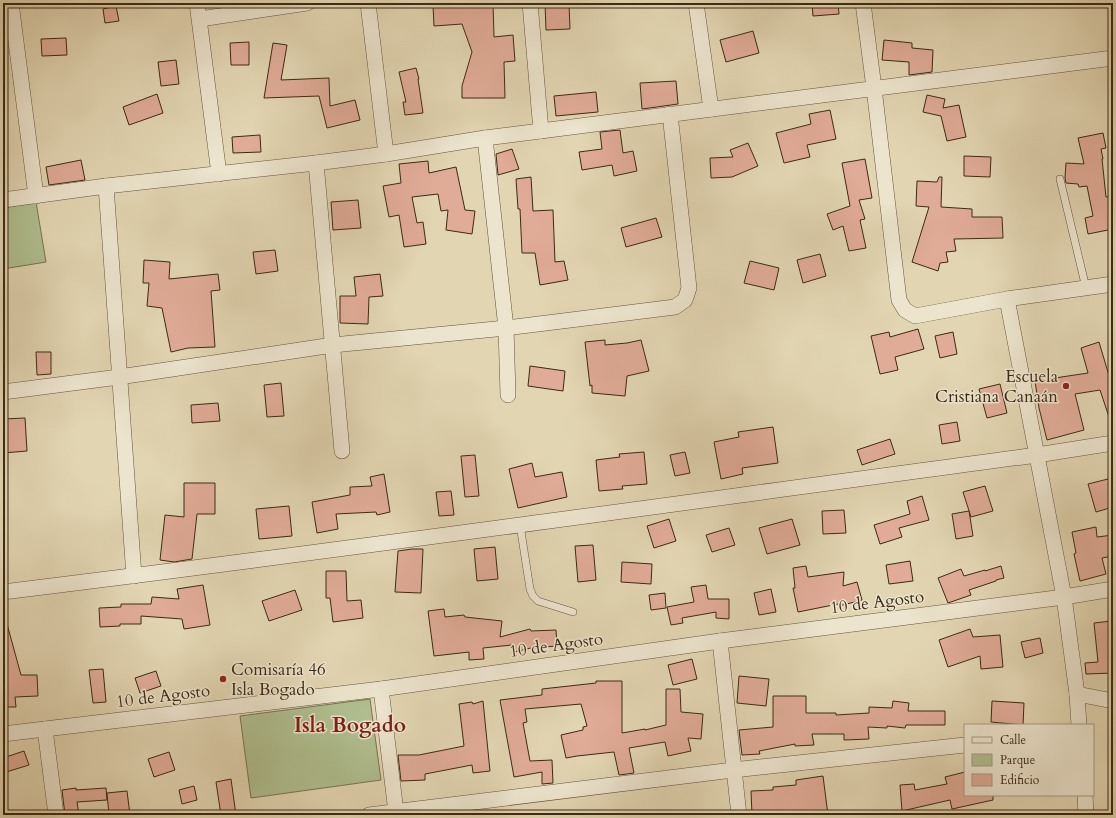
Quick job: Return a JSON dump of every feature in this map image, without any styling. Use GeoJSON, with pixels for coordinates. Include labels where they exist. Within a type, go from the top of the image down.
{"type":"FeatureCollection","features":[{"type":"Feature","properties":{"kind":"street"},"geometry":{"type":"LineString","coordinates":[[11,3],[36,196]]}},
{"type":"Feature","properties":{"kind":"street"},"geometry":{"type":"LineString","coordinates":[[197,3],[220,174]]}},
{"type":"Feature","properties":{"kind":"street"},"geometry":{"type":"LineString","coordinates":[[200,19],[307,3]]}},
{"type":"Feature","properties":{"kind":"street"},"geometry":{"type":"LineString","coordinates":[[368,3],[386,154]]}},
{"type":"Feature","properties":{"kind":"street"},"geometry":{"type":"LineString","coordinates":[[530,3],[541,131]]}},
{"type":"Feature","properties":{"kind":"street"},"geometry":{"type":"LineString","coordinates":[[696,3],[711,109]]}},
{"type":"Feature","properties":{"kind":"street"},"geometry":{"type":"LineString","coordinates":[[863,3],[899,300],[905,310],[915,316],[1007,299],[1113,284]]}},
{"type":"Feature","properties":{"kind":"street"},"geometry":{"type":"LineString","coordinates":[[3,200],[106,186],[316,163],[386,154],[484,138],[1113,58]]}},
{"type":"Feature","properties":{"kind":"street"},"geometry":{"type":"LineString","coordinates":[[3,392],[119,377],[333,345],[506,328],[675,308],[685,300],[689,288],[670,114]]}},
{"type":"Feature","properties":{"kind":"street"},"geometry":{"type":"LineString","coordinates":[[484,138],[506,328],[508,395]]}},
{"type":"Feature","properties":{"kind":"street"},"geometry":{"type":"LineString","coordinates":[[316,163],[342,451]]}},
{"type":"Feature","properties":{"kind":"street"},"geometry":{"type":"LineString","coordinates":[[106,186],[134,576]]}},
{"type":"Feature","properties":{"kind":"street"},"geometry":{"type":"LineString","coordinates":[[1007,299],[1064,597],[1077,694],[1079,724]]}},
{"type":"Feature","properties":{"kind":"street"},"geometry":{"type":"LineString","coordinates":[[3,592],[520,525],[1037,455],[1113,443]]}},
{"type":"Feature","properties":{"kind":"street","name":"10 de Agosto"},"geometry":{"type":"LineString","coordinates":[[3,734],[381,689],[720,641],[1064,597],[1113,589]]}},
{"type":"Feature","properties":{"kind":"street"},"geometry":{"type":"LineString","coordinates":[[720,641],[738,815]]}},
{"type":"Feature","properties":{"kind":"street"},"geometry":{"type":"LineString","coordinates":[[381,689],[404,812]]}},
{"type":"Feature","properties":{"kind":"street"},"geometry":{"type":"LineString","coordinates":[[1077,694],[1113,701]]}},
{"type":"Feature","properties":{"kind":"street"},"geometry":{"type":"LineString","coordinates":[[45,729],[56,815]]}},
{"type":"Feature","properties":{"kind":"street"},"geometry":{"type":"LineString","coordinates":[[369,815],[404,812],[733,770],[964,745]]}},
{"type":"Feature","properties":{"kind":"street"},"geometry":{"type":"LineString","coordinates":[[1085,796],[1086,815]]}},
{"type":"Feature","properties":{"kind":"lane"},"geometry":{"type":"LineString","coordinates":[[1060,179],[1086,288]]}},
{"type":"Feature","properties":{"kind":"lane"},"geometry":{"type":"LineString","coordinates":[[520,525],[530,590],[533,596],[538,601],[574,612]]}},
{"type":"Feature","properties":{"kind":"green space"},"geometry":{"type":"Polygon","coordinates":[[[36,202],[46,262],[3,269],[3,208],[36,202]]]}},
{"type":"Feature","properties":{"kind":"green space"},"geometry":{"type":"Polygon","coordinates":[[[370,699],[381,780],[251,798],[240,716],[370,699]]]}},
{"type":"Feature","properties":{"kind":"building"},"geometry":{"type":"Polygon","coordinates":[[[471,3],[472,5],[493,4],[494,37],[513,35],[515,61],[504,62],[505,98],[462,98],[462,86],[472,52],[462,24],[434,26],[433,5],[471,3]]]}},
{"type":"Feature","properties":{"kind":"building"},"geometry":{"type":"Polygon","coordinates":[[[545,3],[569,3],[570,29],[546,30],[545,3]]]}},
{"type":"Feature","properties":{"kind":"building"},"geometry":{"type":"Polygon","coordinates":[[[812,3],[838,3],[839,14],[813,16],[812,3]]]}},
{"type":"Feature","properties":{"kind":"building"},"geometry":{"type":"Polygon","coordinates":[[[116,6],[119,21],[105,23],[103,9],[116,6]]]}},
{"type":"Feature","properties":{"kind":"building"},"geometry":{"type":"Polygon","coordinates":[[[753,31],[759,53],[726,62],[720,40],[753,31]]]}},
{"type":"Feature","properties":{"kind":"building"},"geometry":{"type":"Polygon","coordinates":[[[66,38],[67,55],[42,56],[41,39],[66,38]]]}},
{"type":"Feature","properties":{"kind":"building"},"geometry":{"type":"Polygon","coordinates":[[[884,40],[912,43],[912,48],[933,50],[932,72],[909,75],[909,62],[882,60],[884,40]]]}},
{"type":"Feature","properties":{"kind":"building"},"geometry":{"type":"Polygon","coordinates":[[[249,42],[249,65],[231,65],[230,43],[249,42]]]}},
{"type":"Feature","properties":{"kind":"building"},"geometry":{"type":"Polygon","coordinates":[[[273,43],[287,45],[281,80],[329,78],[330,106],[355,100],[360,120],[327,128],[319,96],[264,98],[273,43]]]}},
{"type":"Feature","properties":{"kind":"building"},"geometry":{"type":"Polygon","coordinates":[[[176,60],[179,84],[161,86],[158,62],[176,60]]]}},
{"type":"Feature","properties":{"kind":"building"},"geometry":{"type":"Polygon","coordinates":[[[416,68],[419,79],[423,113],[405,115],[403,102],[406,102],[399,72],[416,68]]]}},
{"type":"Feature","properties":{"kind":"building"},"geometry":{"type":"Polygon","coordinates":[[[676,81],[678,104],[642,109],[640,83],[676,81]]]}},
{"type":"Feature","properties":{"kind":"building"},"geometry":{"type":"Polygon","coordinates":[[[596,92],[598,112],[556,116],[554,96],[596,92]]]}},
{"type":"Feature","properties":{"kind":"building"},"geometry":{"type":"Polygon","coordinates":[[[157,94],[163,113],[129,125],[123,107],[157,94]]]}},
{"type":"Feature","properties":{"kind":"building"},"geometry":{"type":"Polygon","coordinates":[[[927,95],[945,99],[943,108],[959,105],[966,137],[947,141],[941,116],[923,112],[927,95]]]}},
{"type":"Feature","properties":{"kind":"building"},"geometry":{"type":"Polygon","coordinates":[[[830,110],[836,139],[807,145],[810,157],[784,163],[776,133],[811,124],[809,114],[830,110]]]}},
{"type":"Feature","properties":{"kind":"building"},"geometry":{"type":"Polygon","coordinates":[[[620,130],[623,153],[633,151],[637,171],[614,176],[612,165],[582,170],[579,152],[602,149],[600,132],[620,130]]]}},
{"type":"Feature","properties":{"kind":"building"},"geometry":{"type":"Polygon","coordinates":[[[1103,133],[1106,148],[1101,149],[1102,159],[1106,197],[1113,196],[1113,229],[1088,234],[1085,218],[1093,216],[1087,186],[1079,187],[1078,184],[1066,183],[1066,163],[1084,164],[1078,138],[1103,133]]]}},
{"type":"Feature","properties":{"kind":"building"},"geometry":{"type":"Polygon","coordinates":[[[260,135],[261,152],[233,153],[232,137],[260,135]]]}},
{"type":"Feature","properties":{"kind":"building"},"geometry":{"type":"Polygon","coordinates":[[[748,143],[758,166],[732,177],[711,178],[710,158],[733,157],[730,150],[748,143]]]}},
{"type":"Feature","properties":{"kind":"building"},"geometry":{"type":"Polygon","coordinates":[[[512,149],[519,169],[498,175],[496,154],[512,149]]]}},
{"type":"Feature","properties":{"kind":"building"},"geometry":{"type":"Polygon","coordinates":[[[964,156],[991,157],[990,177],[964,176],[964,156]]]}},
{"type":"Feature","properties":{"kind":"building"},"geometry":{"type":"Polygon","coordinates":[[[865,159],[872,198],[859,200],[865,219],[860,220],[866,248],[849,251],[843,226],[833,230],[827,214],[850,206],[842,163],[865,159]]]}},
{"type":"Feature","properties":{"kind":"building"},"geometry":{"type":"Polygon","coordinates":[[[81,160],[85,180],[49,185],[46,167],[81,160]]]}},
{"type":"Feature","properties":{"kind":"building"},"geometry":{"type":"Polygon","coordinates":[[[428,161],[429,173],[456,167],[465,210],[475,211],[472,234],[446,230],[448,210],[441,211],[438,194],[412,197],[417,223],[423,222],[426,244],[404,247],[399,215],[389,217],[383,186],[401,183],[399,164],[428,161]]]}},
{"type":"Feature","properties":{"kind":"building"},"geometry":{"type":"Polygon","coordinates":[[[531,177],[533,211],[553,210],[555,262],[564,261],[568,280],[540,285],[535,253],[522,253],[520,209],[518,209],[516,179],[531,177]]]}},
{"type":"Feature","properties":{"kind":"building"},"geometry":{"type":"Polygon","coordinates":[[[939,177],[942,177],[941,207],[972,209],[972,217],[1002,217],[1003,238],[954,239],[956,251],[946,252],[948,262],[940,263],[938,271],[912,262],[929,207],[916,206],[917,181],[937,182],[939,177]]]}},
{"type":"Feature","properties":{"kind":"building"},"geometry":{"type":"Polygon","coordinates":[[[358,200],[361,228],[333,230],[331,202],[358,200]]]}},
{"type":"Feature","properties":{"kind":"building"},"geometry":{"type":"Polygon","coordinates":[[[656,218],[662,237],[626,247],[621,228],[656,218]]]}},
{"type":"Feature","properties":{"kind":"building"},"geometry":{"type":"Polygon","coordinates":[[[275,250],[278,271],[256,274],[253,252],[275,250]]]}},
{"type":"Feature","properties":{"kind":"building"},"geometry":{"type":"Polygon","coordinates":[[[820,254],[826,276],[803,283],[797,260],[820,254]]]}},
{"type":"Feature","properties":{"kind":"building"},"geometry":{"type":"Polygon","coordinates":[[[144,260],[170,262],[169,279],[218,274],[220,290],[211,291],[215,347],[188,348],[171,352],[162,308],[147,306],[149,283],[143,283],[144,260]]]}},
{"type":"Feature","properties":{"kind":"building"},"geometry":{"type":"Polygon","coordinates":[[[750,261],[779,268],[774,290],[744,283],[750,261]]]}},
{"type":"Feature","properties":{"kind":"building"},"geometry":{"type":"Polygon","coordinates":[[[380,274],[383,296],[369,297],[368,324],[340,323],[340,296],[356,296],[354,277],[380,274]]]}},
{"type":"Feature","properties":{"kind":"building"},"geometry":{"type":"Polygon","coordinates":[[[918,329],[924,349],[895,357],[898,370],[880,374],[871,336],[889,332],[890,337],[918,329]]]}},
{"type":"Feature","properties":{"kind":"building"},"geometry":{"type":"Polygon","coordinates":[[[953,332],[957,354],[940,358],[935,336],[953,332]]]}},
{"type":"Feature","properties":{"kind":"building"},"geometry":{"type":"Polygon","coordinates":[[[605,340],[605,345],[641,340],[649,371],[627,376],[625,396],[592,393],[585,342],[605,340]]]}},
{"type":"Feature","properties":{"kind":"building"},"geometry":{"type":"Polygon","coordinates":[[[1099,342],[1110,379],[1113,378],[1113,422],[1111,423],[1100,390],[1075,394],[1084,430],[1047,440],[1039,408],[1035,381],[1088,373],[1081,348],[1099,342]]]}},
{"type":"Feature","properties":{"kind":"building"},"geometry":{"type":"Polygon","coordinates":[[[36,352],[51,352],[51,374],[37,375],[36,352]]]}},
{"type":"Feature","properties":{"kind":"building"},"geometry":{"type":"Polygon","coordinates":[[[530,366],[565,371],[563,391],[528,386],[530,366]]]}},
{"type":"Feature","properties":{"kind":"building"},"geometry":{"type":"Polygon","coordinates":[[[281,383],[284,416],[267,417],[264,385],[281,383]]]}},
{"type":"Feature","properties":{"kind":"building"},"geometry":{"type":"Polygon","coordinates":[[[1000,384],[1007,413],[987,418],[979,389],[1000,384]]]}},
{"type":"Feature","properties":{"kind":"building"},"geometry":{"type":"Polygon","coordinates":[[[218,403],[220,421],[192,423],[191,405],[218,403]]]}},
{"type":"Feature","properties":{"kind":"building"},"geometry":{"type":"Polygon","coordinates":[[[25,418],[27,451],[3,453],[3,419],[25,418]]]}},
{"type":"Feature","properties":{"kind":"building"},"geometry":{"type":"Polygon","coordinates":[[[957,422],[960,441],[942,444],[939,425],[957,422]]]}},
{"type":"Feature","properties":{"kind":"building"},"geometry":{"type":"Polygon","coordinates":[[[773,427],[778,463],[742,468],[743,474],[721,479],[714,442],[739,437],[738,432],[773,427]]]}},
{"type":"Feature","properties":{"kind":"building"},"geometry":{"type":"Polygon","coordinates":[[[890,439],[895,454],[862,465],[857,450],[890,439]]]}},
{"type":"Feature","properties":{"kind":"building"},"geometry":{"type":"Polygon","coordinates":[[[644,452],[647,484],[622,486],[623,489],[599,491],[596,460],[620,457],[619,454],[644,452]]]}},
{"type":"Feature","properties":{"kind":"building"},"geometry":{"type":"Polygon","coordinates":[[[685,452],[690,473],[675,476],[670,455],[685,452]]]}},
{"type":"Feature","properties":{"kind":"building"},"geometry":{"type":"Polygon","coordinates":[[[475,455],[479,496],[465,497],[461,456],[475,455]]]}},
{"type":"Feature","properties":{"kind":"building"},"geometry":{"type":"Polygon","coordinates":[[[532,463],[535,477],[562,472],[567,497],[518,508],[509,469],[532,463]]]}},
{"type":"Feature","properties":{"kind":"building"},"geometry":{"type":"Polygon","coordinates":[[[384,474],[390,512],[377,515],[376,512],[336,514],[338,529],[317,533],[312,502],[350,495],[350,487],[372,486],[370,477],[384,474]]]}},
{"type":"Feature","properties":{"kind":"building"},"geometry":{"type":"Polygon","coordinates":[[[1108,479],[1113,495],[1113,507],[1096,512],[1088,484],[1108,479]]]}},
{"type":"Feature","properties":{"kind":"building"},"geometry":{"type":"Polygon","coordinates":[[[184,483],[215,483],[215,514],[197,514],[192,559],[174,562],[160,560],[165,515],[184,517],[184,483]]]}},
{"type":"Feature","properties":{"kind":"building"},"geometry":{"type":"Polygon","coordinates":[[[985,486],[993,511],[971,517],[963,492],[985,486]]]}},
{"type":"Feature","properties":{"kind":"building"},"geometry":{"type":"Polygon","coordinates":[[[451,491],[454,515],[439,516],[436,492],[451,491]]]}},
{"type":"Feature","properties":{"kind":"building"},"geometry":{"type":"Polygon","coordinates":[[[922,496],[929,520],[899,528],[902,537],[880,544],[874,525],[910,514],[907,501],[922,496]]]}},
{"type":"Feature","properties":{"kind":"building"},"geometry":{"type":"Polygon","coordinates":[[[289,506],[292,536],[259,539],[256,509],[289,506]]]}},
{"type":"Feature","properties":{"kind":"building"},"geometry":{"type":"Polygon","coordinates":[[[844,510],[846,533],[823,534],[822,511],[844,510]]]}},
{"type":"Feature","properties":{"kind":"building"},"geometry":{"type":"Polygon","coordinates":[[[969,511],[973,536],[956,539],[952,514],[969,511]]]}},
{"type":"Feature","properties":{"kind":"building"},"geometry":{"type":"Polygon","coordinates":[[[669,519],[676,541],[654,548],[647,526],[669,519]]]}},
{"type":"Feature","properties":{"kind":"building"},"geometry":{"type":"Polygon","coordinates":[[[792,519],[800,545],[767,554],[759,528],[792,519]]]}},
{"type":"Feature","properties":{"kind":"building"},"geometry":{"type":"Polygon","coordinates":[[[1096,527],[1097,537],[1113,535],[1113,556],[1102,558],[1106,574],[1080,581],[1074,554],[1076,553],[1072,532],[1096,527]]]}},
{"type":"Feature","properties":{"kind":"building"},"geometry":{"type":"Polygon","coordinates":[[[729,528],[735,545],[712,552],[706,535],[729,528]]]}},
{"type":"Feature","properties":{"kind":"building"},"geometry":{"type":"Polygon","coordinates":[[[593,545],[596,580],[578,582],[575,546],[593,545]]]}},
{"type":"Feature","properties":{"kind":"building"},"geometry":{"type":"Polygon","coordinates":[[[495,547],[498,579],[477,581],[474,549],[495,547]]]}},
{"type":"Feature","properties":{"kind":"building"},"geometry":{"type":"Polygon","coordinates":[[[423,549],[421,593],[395,592],[398,551],[423,549]]]}},
{"type":"Feature","properties":{"kind":"building"},"geometry":{"type":"Polygon","coordinates":[[[910,561],[913,581],[889,584],[886,565],[910,561]]]}},
{"type":"Feature","properties":{"kind":"building"},"geometry":{"type":"Polygon","coordinates":[[[622,562],[652,564],[651,584],[621,582],[622,562]]]}},
{"type":"Feature","properties":{"kind":"building"},"geometry":{"type":"Polygon","coordinates":[[[806,566],[808,577],[844,572],[843,586],[857,582],[862,600],[839,606],[838,604],[798,612],[793,588],[795,588],[793,568],[806,566]]]}},
{"type":"Feature","properties":{"kind":"building"},"geometry":{"type":"Polygon","coordinates":[[[1001,566],[1004,578],[969,590],[971,595],[948,603],[938,578],[961,569],[964,576],[1001,566]]]}},
{"type":"Feature","properties":{"kind":"building"},"geometry":{"type":"Polygon","coordinates":[[[326,571],[346,571],[347,601],[361,600],[363,618],[333,622],[330,598],[326,598],[326,571]]]}},
{"type":"Feature","properties":{"kind":"building"},"geometry":{"type":"Polygon","coordinates":[[[203,585],[210,625],[184,629],[182,619],[141,616],[141,624],[120,624],[120,626],[100,627],[99,608],[121,607],[121,604],[151,604],[152,597],[179,599],[177,589],[203,585]]]}},
{"type":"Feature","properties":{"kind":"building"},"geometry":{"type":"Polygon","coordinates":[[[706,585],[708,599],[729,599],[729,619],[716,618],[716,612],[682,618],[683,623],[671,625],[667,607],[694,602],[691,587],[706,585]]]}},
{"type":"Feature","properties":{"kind":"building"},"geometry":{"type":"Polygon","coordinates":[[[771,589],[776,612],[759,615],[754,593],[771,589]]]}},
{"type":"Feature","properties":{"kind":"building"},"geometry":{"type":"Polygon","coordinates":[[[295,590],[302,610],[269,621],[262,601],[295,590]]]}},
{"type":"Feature","properties":{"kind":"building"},"geometry":{"type":"Polygon","coordinates":[[[665,593],[666,608],[651,610],[649,595],[665,593]]]}},
{"type":"Feature","properties":{"kind":"building"},"geometry":{"type":"Polygon","coordinates":[[[444,609],[445,617],[464,615],[465,617],[502,621],[500,637],[530,629],[531,631],[556,630],[557,646],[531,648],[514,652],[512,645],[483,648],[484,659],[469,660],[469,652],[434,656],[428,611],[444,609]]]}},
{"type":"Feature","properties":{"kind":"building"},"geometry":{"type":"Polygon","coordinates":[[[1112,621],[1113,673],[1086,674],[1085,663],[1098,662],[1094,623],[1112,621]]]}},
{"type":"Feature","properties":{"kind":"building"},"geometry":{"type":"Polygon","coordinates":[[[3,624],[7,624],[21,675],[37,675],[38,696],[15,697],[16,707],[3,707],[3,624]]]}},
{"type":"Feature","properties":{"kind":"building"},"geometry":{"type":"Polygon","coordinates":[[[970,629],[973,637],[1000,635],[1003,667],[981,669],[980,656],[948,667],[939,640],[970,629]]]}},
{"type":"Feature","properties":{"kind":"building"},"geometry":{"type":"Polygon","coordinates":[[[1040,638],[1043,653],[1025,658],[1021,642],[1040,638]]]}},
{"type":"Feature","properties":{"kind":"building"},"geometry":{"type":"Polygon","coordinates":[[[692,659],[697,679],[673,685],[668,665],[692,659]]]}},
{"type":"Feature","properties":{"kind":"building"},"geometry":{"type":"Polygon","coordinates":[[[103,669],[106,702],[93,703],[89,670],[103,669]]]}},
{"type":"Feature","properties":{"kind":"building"},"geometry":{"type":"Polygon","coordinates":[[[156,671],[161,686],[140,693],[135,678],[156,671]]]}},
{"type":"Feature","properties":{"kind":"building"},"geometry":{"type":"Polygon","coordinates":[[[739,676],[769,679],[766,706],[737,703],[739,676]]]}},
{"type":"Feature","properties":{"kind":"building"},"geometry":{"type":"Polygon","coordinates":[[[596,681],[622,681],[622,733],[666,725],[666,689],[680,689],[681,712],[703,714],[701,739],[688,738],[691,751],[668,756],[665,742],[629,748],[634,773],[619,775],[614,752],[566,758],[561,735],[583,730],[583,727],[587,726],[581,704],[525,709],[527,722],[523,723],[530,761],[552,760],[553,783],[542,784],[542,772],[514,777],[500,700],[542,695],[542,689],[596,683],[596,681]]]}},
{"type":"Feature","properties":{"kind":"building"},"geometry":{"type":"Polygon","coordinates":[[[773,696],[806,696],[806,713],[836,713],[836,715],[869,713],[869,707],[892,708],[893,701],[909,703],[908,711],[945,711],[945,725],[906,725],[905,728],[887,726],[887,728],[868,727],[869,739],[844,740],[844,734],[812,734],[814,745],[795,746],[795,744],[759,751],[760,754],[742,755],[739,730],[773,727],[773,696]]]}},
{"type":"Feature","properties":{"kind":"building"},"geometry":{"type":"Polygon","coordinates":[[[483,701],[490,771],[473,773],[472,765],[425,774],[425,780],[401,781],[398,755],[419,755],[464,746],[459,704],[472,702],[473,704],[483,701]]]}},
{"type":"Feature","properties":{"kind":"building"},"geometry":{"type":"Polygon","coordinates":[[[992,701],[1024,703],[1023,724],[991,722],[992,701]]]}},
{"type":"Feature","properties":{"kind":"building"},"geometry":{"type":"Polygon","coordinates":[[[24,751],[29,765],[3,773],[3,758],[24,751]]]}},
{"type":"Feature","properties":{"kind":"building"},"geometry":{"type":"Polygon","coordinates":[[[169,752],[175,770],[154,777],[148,759],[169,752]]]}},
{"type":"Feature","properties":{"kind":"building"},"geometry":{"type":"Polygon","coordinates":[[[964,772],[964,796],[993,796],[993,800],[952,809],[950,800],[902,811],[900,785],[914,784],[915,790],[947,784],[945,777],[964,772]]]}},
{"type":"Feature","properties":{"kind":"building"},"geometry":{"type":"Polygon","coordinates":[[[823,776],[828,815],[807,815],[807,811],[775,813],[775,815],[752,815],[751,791],[773,790],[773,787],[796,785],[796,780],[823,776]]]}},
{"type":"Feature","properties":{"kind":"building"},"geometry":{"type":"Polygon","coordinates":[[[231,779],[236,815],[221,815],[216,782],[231,779]]]}},
{"type":"Feature","properties":{"kind":"building"},"geometry":{"type":"Polygon","coordinates":[[[194,786],[197,800],[182,804],[179,790],[194,786]]]}},
{"type":"Feature","properties":{"kind":"building"},"geometry":{"type":"Polygon","coordinates":[[[76,788],[76,790],[106,788],[107,800],[77,802],[79,815],[65,815],[62,790],[76,788]]]}},
{"type":"Feature","properties":{"kind":"building"},"geometry":{"type":"Polygon","coordinates":[[[127,791],[130,815],[109,815],[107,793],[127,791]]]}},
{"type":"Feature","properties":{"kind":"place","name":"Escuela Cristiana Canaán"},"geometry":{"type":"Point","coordinates":[1066,386]}},
{"type":"Feature","properties":{"kind":"place","name":"Comisaría 46 Isla Bogado"},"geometry":{"type":"Point","coordinates":[223,679]}},
{"type":"Feature","properties":{"kind":"district","name":"Isla Bogado"},"geometry":{"type":"Point","coordinates":[350,725]}}]}
